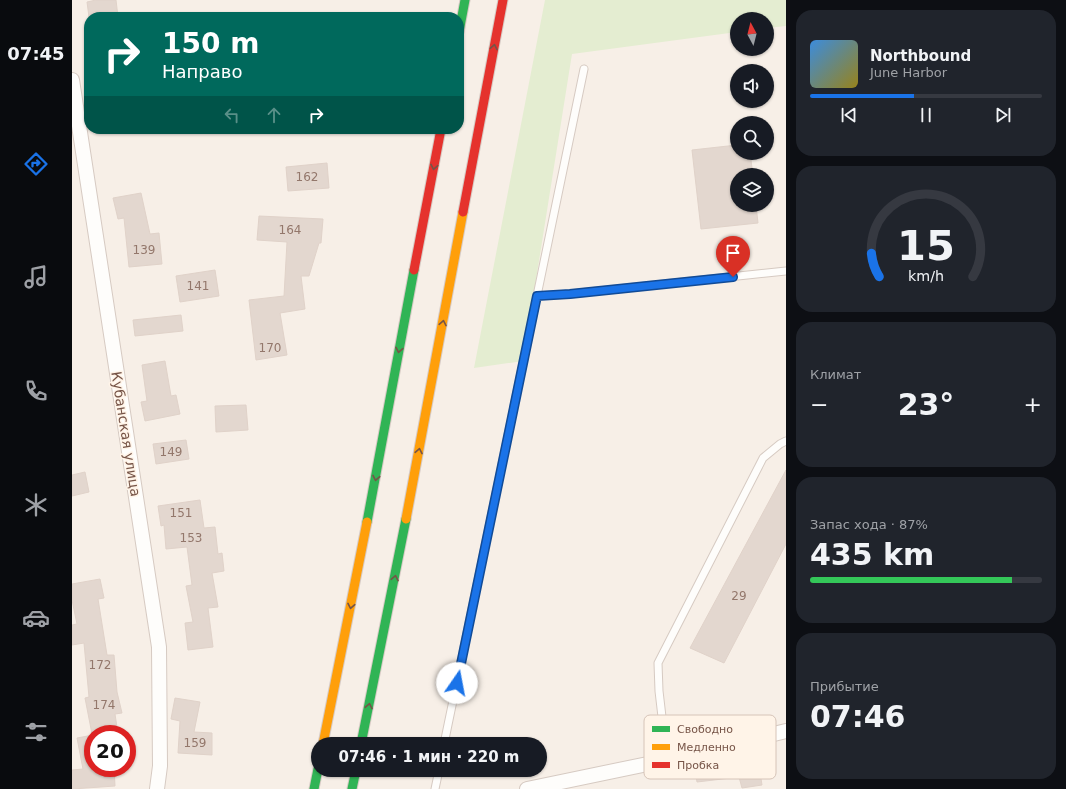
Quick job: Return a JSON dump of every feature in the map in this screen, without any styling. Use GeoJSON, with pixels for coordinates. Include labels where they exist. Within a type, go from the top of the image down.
{"type":"FeatureCollection","features":[{"type":"Feature","properties":{"kind":"highway"},"geometry":{"type":"LineString","coordinates":[[463,12],[465,0]]}},
{"type":"Feature","properties":{"kind":"highway"},"geometry":{"type":"LineString","coordinates":[[363,737],[393,588],[503,0]]}},
{"type":"Feature","properties":{"kind":"highway"},"geometry":{"type":"LineString","coordinates":[[324,737],[358,573],[440,134]]}},
{"type":"Feature","properties":{"kind":"highway"},"geometry":{"type":"LineString","coordinates":[[314,789],[316,777]]}},
{"type":"Feature","properties":{"kind":"highway"},"geometry":{"type":"LineString","coordinates":[[352,789],[355,777]]}},
{"type":"Feature","properties":{"kind":"street","name":"Кубанская улица"},"geometry":{"type":"LineString","coordinates":[[72,80],[159,647],[160,766],[157,789]]}},
{"type":"Feature","properties":{"kind":"street"},"geometry":{"type":"LineString","coordinates":[[776,733],[786,731]]}},
{"type":"Feature","properties":{"kind":"street"},"geometry":{"type":"LineString","coordinates":[[526,789],[644,765]]}},
{"type":"Feature","properties":{"kind":"lane"},"geometry":{"type":"LineString","coordinates":[[445,737],[584,69]]}},
{"type":"Feature","properties":{"kind":"lane"},"geometry":{"type":"LineString","coordinates":[[537,296],[570,294],[786,271]]}},
{"type":"Feature","properties":{"kind":"lane"},"geometry":{"type":"LineString","coordinates":[[662,715],[658,663],[763,458],[786,441]]}},
{"type":"Feature","properties":{"kind":"lane"},"geometry":{"type":"LineString","coordinates":[[435,789],[438,777]]}},
{"type":"Feature","properties":{"kind":"green space"},"geometry":{"type":"Polygon","coordinates":[[[545,0],[786,0],[786,26],[774,27],[774,12],[730,12],[730,33],[572,54],[523,361],[474,368],[545,0]]]}},
{"type":"Feature","properties":{"kind":"building"},"geometry":{"type":"Polygon","coordinates":[[[96,0],[116,0],[117,12],[88,12],[87,2],[96,0]]]}},
{"type":"Feature","properties":{"kind":"building"},"geometry":{"type":"Polygon","coordinates":[[[730,146],[730,160],[751,160],[752,168],[730,168],[730,212],[757,212],[758,223],[701,229],[692,150],[730,146]]]}},
{"type":"Feature","properties":{"kind":"building"},"geometry":{"type":"Polygon","coordinates":[[[327,163],[329,188],[288,191],[286,167],[327,163]]]}},
{"type":"Feature","properties":{"kind":"building"},"geometry":{"type":"Polygon","coordinates":[[[141,193],[150,234],[159,233],[162,264],[129,267],[124,218],[118,219],[113,198],[141,193]]]}},
{"type":"Feature","properties":{"kind":"building"},"geometry":{"type":"Polygon","coordinates":[[[259,216],[323,219],[321,243],[319,243],[309,276],[301,276],[305,309],[280,313],[287,355],[256,360],[249,300],[284,296],[287,242],[257,240],[259,216]]]}},
{"type":"Feature","properties":{"kind":"building"},"geometry":{"type":"Polygon","coordinates":[[[215,270],[219,296],[180,302],[176,276],[215,270]]]}},
{"type":"Feature","properties":{"kind":"building"},"geometry":{"type":"Polygon","coordinates":[[[181,315],[183,331],[135,336],[133,320],[181,315]]]}},
{"type":"Feature","properties":{"kind":"building"},"geometry":{"type":"Polygon","coordinates":[[[165,361],[171,396],[176,395],[180,414],[145,421],[141,402],[147,401],[142,365],[165,361]]]}},
{"type":"Feature","properties":{"kind":"building"},"geometry":{"type":"Polygon","coordinates":[[[246,405],[248,430],[216,432],[215,406],[246,405]]]}},
{"type":"Feature","properties":{"kind":"building"},"geometry":{"type":"Polygon","coordinates":[[[186,440],[189,459],[156,464],[153,444],[186,440]]]}},
{"type":"Feature","properties":{"kind":"building"},"geometry":{"type":"Polygon","coordinates":[[[786,470],[786,544],[724,663],[690,648],[786,470]]]}},
{"type":"Feature","properties":{"kind":"building"},"geometry":{"type":"Polygon","coordinates":[[[85,472],[89,492],[72,496],[72,475],[85,472]]]}},
{"type":"Feature","properties":{"kind":"building"},"geometry":{"type":"Polygon","coordinates":[[[200,500],[204,528],[215,527],[218,554],[222,553],[224,571],[212,573],[218,607],[208,608],[213,647],[188,650],[185,623],[193,622],[186,586],[192,585],[187,547],[166,549],[164,525],[161,526],[158,506],[200,500]]]}},
{"type":"Feature","properties":{"kind":"building"},"geometry":{"type":"Polygon","coordinates":[[[100,579],[104,598],[98,599],[107,655],[114,655],[117,692],[122,713],[115,714],[117,725],[90,725],[85,698],[89,697],[84,643],[72,645],[72,625],[77,624],[72,600],[72,584],[100,579]]]}},
{"type":"Feature","properties":{"kind":"building"},"geometry":{"type":"Polygon","coordinates":[[[175,698],[200,702],[194,732],[212,733],[212,755],[178,753],[180,721],[171,719],[175,698]]]}},
{"type":"Feature","properties":{"kind":"building"},"geometry":{"type":"Polygon","coordinates":[[[84,737],[84,777],[114,777],[115,786],[72,789],[72,770],[83,769],[77,738],[84,737]]]}},
{"type":"Feature","properties":{"kind":"building"},"geometry":{"type":"Polygon","coordinates":[[[696,779],[722,779],[697,782],[696,779]]]}},
{"type":"Feature","properties":{"kind":"building"},"geometry":{"type":"Polygon","coordinates":[[[740,779],[761,779],[762,785],[742,788],[740,779]]]}},
{"type":"Feature","properties":{"kind":"traffic: fast"},"geometry":{"type":"LineString","coordinates":[[463,12],[465,0]]}},
{"type":"Feature","properties":{"kind":"traffic: fast"},"geometry":{"type":"LineString","coordinates":[[367,522],[414,270]]}},
{"type":"Feature","properties":{"kind":"traffic: fast"},"geometry":{"type":"LineString","coordinates":[[362,737],[406,519]]}},
{"type":"Feature","properties":{"kind":"traffic: fast"},"geometry":{"type":"LineString","coordinates":[[314,789],[316,777]]}},
{"type":"Feature","properties":{"kind":"traffic: fast"},"geometry":{"type":"LineString","coordinates":[[352,789],[355,777]]}},
{"type":"Feature","properties":{"kind":"traffic: slow"},"geometry":{"type":"LineString","coordinates":[[406,519],[463,212]]}},
{"type":"Feature","properties":{"kind":"traffic: slow"},"geometry":{"type":"LineString","coordinates":[[324,737],[367,522]]}},
{"type":"Feature","properties":{"kind":"traffic: jam"},"geometry":{"type":"LineString","coordinates":[[463,212],[503,0]]}},
{"type":"Feature","properties":{"kind":"traffic: jam"},"geometry":{"type":"LineString","coordinates":[[414,270],[440,134]]}},
{"type":"Feature","properties":{"kind":"route"},"geometry":{"type":"LineString","coordinates":[[457,683],[537,296],[733,277]]}}]}
